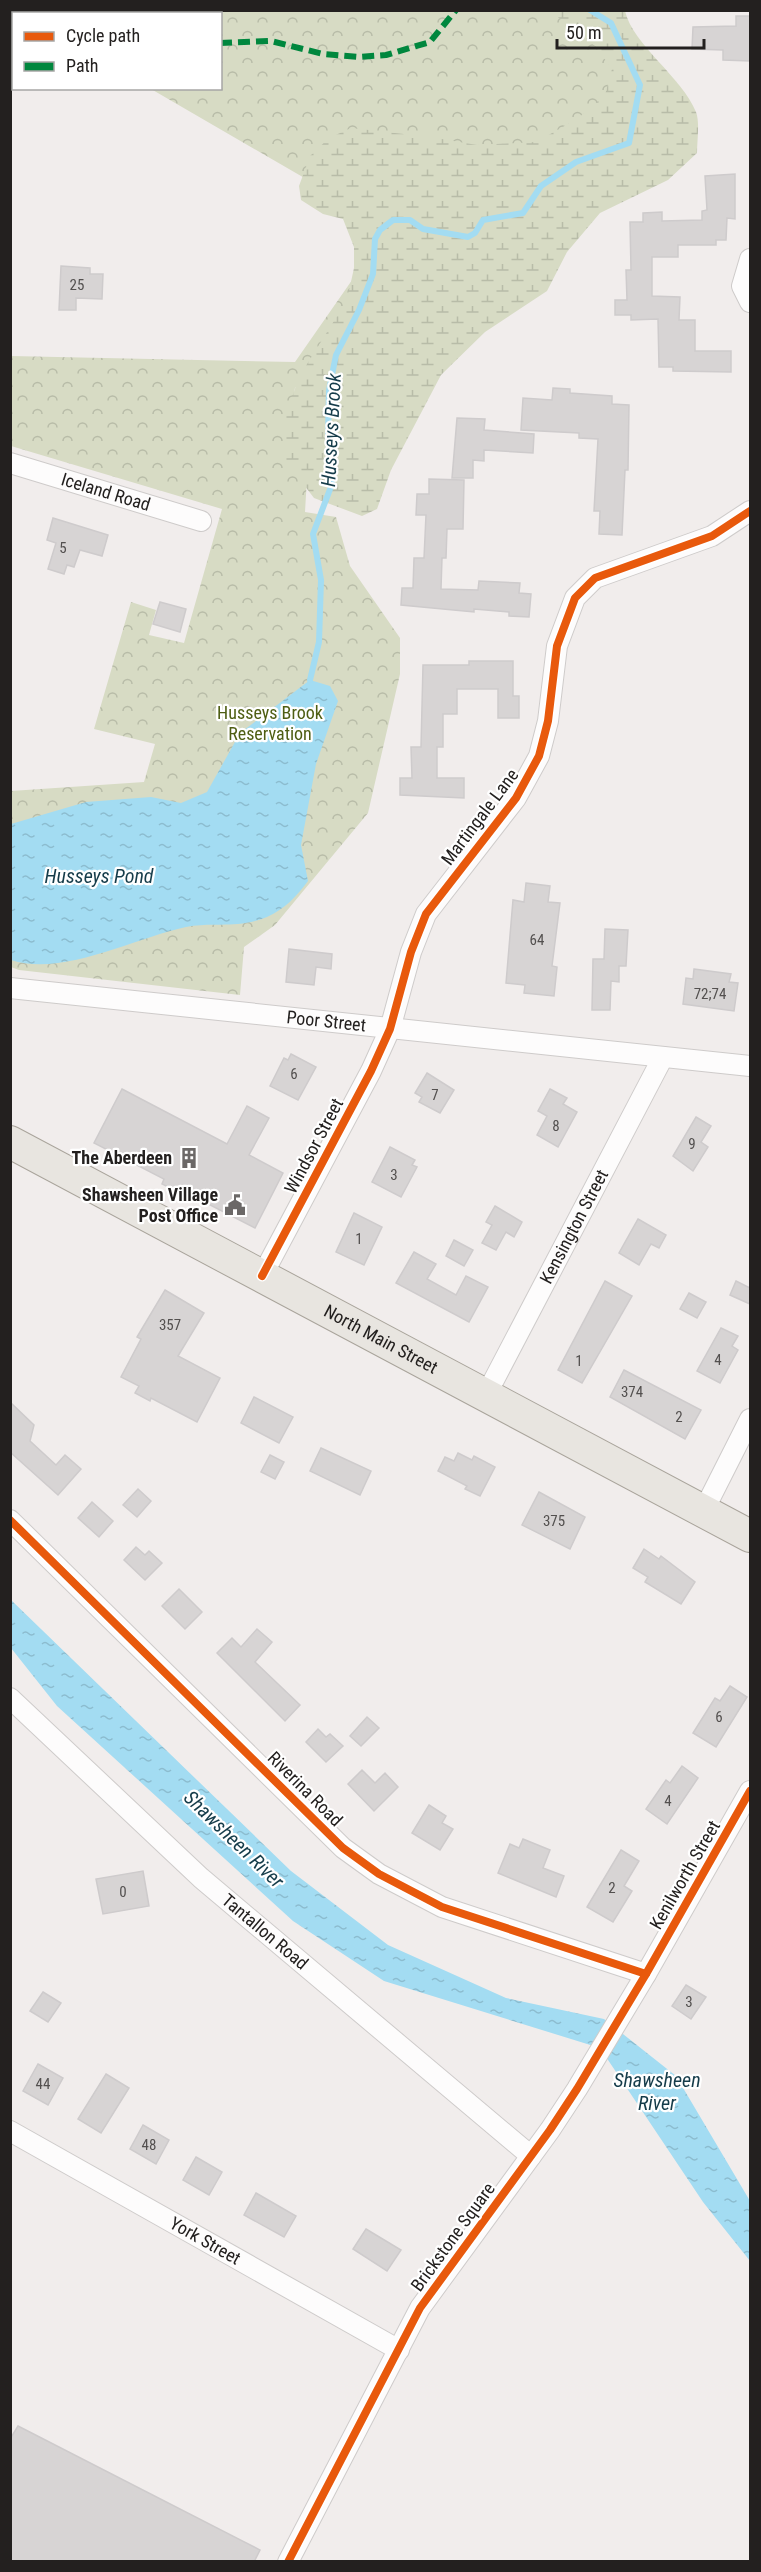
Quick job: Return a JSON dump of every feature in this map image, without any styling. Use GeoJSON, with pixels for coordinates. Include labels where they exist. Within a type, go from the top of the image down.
{"type":"FeatureCollection","features":[{"type":"Feature","properties":{"kind":"main road","name":"North Main Street"},"geometry":{"type":"LineString","coordinates":[[10,1142],[750,1536]]}},
{"type":"Feature","properties":{"kind":"main road"},"geometry":{"type":"LineString","coordinates":[[703,1512],[750,1545]]}},
{"type":"Feature","properties":{"kind":"street"},"geometry":{"type":"LineString","coordinates":[[750,259],[742,286],[750,302]]}},
{"type":"Feature","properties":{"kind":"street","name":"Iceland Road"},"geometry":{"type":"LineString","coordinates":[[10,463],[201,521]]}},
{"type":"Feature","properties":{"kind":"street","name":"Martingale Lane"},"geometry":{"type":"LineString","coordinates":[[390,1029],[411,952],[426,914],[516,798],[539,756],[548,721],[557,646],[575,598],[595,578],[712,537],[750,511]]}},
{"type":"Feature","properties":{"kind":"street","name":"Poor Street"},"geometry":{"type":"LineString","coordinates":[[10,988],[750,1066]]}},
{"type":"Feature","properties":{"kind":"street","name":"Windsor Street"},"geometry":{"type":"LineString","coordinates":[[262,1276],[371,1071],[390,1029]]}},
{"type":"Feature","properties":{"kind":"street","name":"Kensington Street"},"geometry":{"type":"LineString","coordinates":[[486,1395],[663,1057]]}},
{"type":"Feature","properties":{"kind":"street"},"geometry":{"type":"LineString","coordinates":[[703,1512],[750,1419]]}},
{"type":"Feature","properties":{"kind":"street","name":"Riverina Road"},"geometry":{"type":"LineString","coordinates":[[10,1520],[343,1848],[364,1864],[441,1908],[646,1974]]}},
{"type":"Feature","properties":{"kind":"street","name":"Tantallon Road"},"geometry":{"type":"LineString","coordinates":[[10,1698],[201,1878],[357,2013],[531,2156]]}},
{"type":"Feature","properties":{"kind":"street","name":"Kenilworth Street"},"geometry":{"type":"LineString","coordinates":[[646,1974],[750,1791]]}},
{"type":"Feature","properties":{"kind":"street","name":"Brickstone Square"},"geometry":{"type":"LineString","coordinates":[[288,2562],[420,2308],[531,2156],[576,2089],[646,1974]]}},
{"type":"Feature","properties":{"kind":"street","name":"York Street"},"geometry":{"type":"LineString","coordinates":[[10,2131],[399,2350]]}},
{"type":"Feature","properties":{"kind":"green space","name":"Husseys Brook Reservation"},"geometry":{"type":"Polygon","coordinates":[[[28,10],[582,10],[636,70],[295,388],[291,408],[307,478],[305,512],[336,517],[350,566],[400,638],[400,674],[368,813],[275,925],[244,947],[240,995],[19,970],[11,967],[11,791],[144,782],[155,744],[94,729],[131,602],[156,610],[149,635],[184,643],[222,509],[11,446],[11,356],[295,362],[389,227],[153,90],[222,90],[222,12],[24,12],[28,10]]]}},
{"type":"Feature","properties":{"kind":"green space"},"geometry":{"type":"Polygon","coordinates":[[[550,11],[625,11],[630,24],[647,49],[680,86],[696,112],[697,153],[668,180],[600,213],[567,252],[547,291],[485,332],[441,375],[391,470],[377,509],[362,516],[314,498],[284,459],[285,418],[299,377],[347,300],[354,268],[354,247],[343,219],[323,214],[301,200],[299,186],[310,156],[329,138],[351,128],[477,145],[536,142],[577,119],[605,95],[612,69],[595,46],[550,11]]]}},
{"type":"Feature","properties":{"kind":"water","name":"Husseys Pond"},"geometry":{"type":"Polygon","coordinates":[[[310,680],[330,686],[338,701],[316,764],[301,845],[308,881],[290,902],[273,914],[255,921],[186,927],[76,960],[53,964],[31,964],[11,960],[11,824],[86,802],[151,797],[181,803],[207,792],[240,733],[310,680]]]}},
{"type":"Feature","properties":{"kind":"water","name":"Shawsheen River"},"geometry":{"type":"Polygon","coordinates":[[[10,1599],[291,1871],[388,1945],[506,1998],[604,2019],[676,2076],[750,2201],[750,2261],[703,2202],[600,2048],[384,1981],[293,1921],[57,1706],[11,1648],[10,1599]]]}},
{"type":"Feature","properties":{"kind":"building"},"geometry":{"type":"Polygon","coordinates":[[[736,16],[750,16],[750,61],[723,60],[723,50],[692,49],[693,27],[736,26],[736,16]]]}},
{"type":"Feature","properties":{"kind":"building"},"geometry":{"type":"Polygon","coordinates":[[[735,174],[735,219],[727,218],[726,240],[716,240],[716,245],[678,245],[678,257],[652,257],[652,296],[680,297],[679,320],[695,320],[695,351],[731,351],[731,372],[673,371],[673,367],[659,367],[658,319],[631,320],[631,315],[615,315],[615,300],[627,300],[626,270],[631,270],[630,222],[643,222],[643,213],[662,212],[662,221],[702,220],[702,211],[707,210],[705,176],[735,174]]]}},
{"type":"Feature","properties":{"kind":"building"},"geometry":{"type":"Polygon","coordinates":[[[61,266],[90,268],[90,274],[103,274],[102,299],[76,298],[76,310],[59,310],[61,266]]]}},
{"type":"Feature","properties":{"kind":"building"},"geometry":{"type":"Polygon","coordinates":[[[553,388],[570,389],[570,393],[612,396],[612,404],[629,405],[628,470],[625,470],[622,535],[599,534],[600,511],[594,511],[598,439],[579,438],[579,433],[521,430],[523,398],[552,400],[553,388]]]}},
{"type":"Feature","properties":{"kind":"building"},"geometry":{"type":"Polygon","coordinates":[[[457,418],[485,419],[484,430],[534,434],[533,453],[484,450],[484,461],[473,460],[473,478],[452,478],[457,418]]]}},
{"type":"Feature","properties":{"kind":"building"},"geometry":{"type":"Polygon","coordinates":[[[429,479],[464,480],[463,529],[447,529],[446,558],[442,558],[441,589],[478,590],[479,581],[520,583],[519,593],[531,594],[529,617],[509,616],[509,612],[474,609],[474,612],[401,605],[402,588],[413,588],[414,558],[424,558],[426,515],[416,515],[417,494],[429,494],[429,479]]]}},
{"type":"Feature","properties":{"kind":"building"},"geometry":{"type":"Polygon","coordinates":[[[53,518],[108,535],[102,556],[80,550],[74,567],[67,565],[64,574],[48,569],[56,543],[47,540],[53,518]]]}},
{"type":"Feature","properties":{"kind":"building"},"geometry":{"type":"Polygon","coordinates":[[[160,602],[186,609],[180,632],[153,624],[160,602]]]}},
{"type":"Feature","properties":{"kind":"building"},"geometry":{"type":"Polygon","coordinates":[[[469,661],[513,661],[513,696],[519,696],[519,718],[498,718],[498,689],[457,689],[457,714],[443,714],[443,747],[437,747],[437,778],[464,778],[464,798],[400,795],[400,778],[412,778],[411,747],[421,747],[423,665],[469,665],[469,661]]]}},
{"type":"Feature","properties":{"kind":"building"},"geometry":{"type":"Polygon","coordinates":[[[526,883],[550,886],[548,902],[560,903],[552,966],[557,967],[554,996],[524,993],[525,985],[506,983],[513,900],[524,902],[526,883]]]}},
{"type":"Feature","properties":{"kind":"building"},"geometry":{"type":"Polygon","coordinates":[[[605,929],[628,930],[626,966],[619,966],[619,982],[611,981],[610,1010],[592,1010],[593,959],[604,959],[605,929]]]}},
{"type":"Feature","properties":{"kind":"building"},"geometry":{"type":"Polygon","coordinates":[[[289,949],[332,954],[331,969],[316,967],[314,985],[286,982],[289,949]]]}},
{"type":"Feature","properties":{"kind":"building"},"geometry":{"type":"Polygon","coordinates":[[[694,969],[731,974],[729,982],[738,983],[734,1011],[683,1004],[686,978],[693,979],[694,969]]]}},
{"type":"Feature","properties":{"kind":"building"},"geometry":{"type":"Polygon","coordinates":[[[291,1054],[316,1067],[298,1100],[270,1086],[284,1058],[288,1060],[291,1054]]]}},
{"type":"Feature","properties":{"kind":"building"},"geometry":{"type":"Polygon","coordinates":[[[427,1073],[454,1090],[440,1113],[419,1102],[422,1097],[415,1093],[427,1073]]]}},
{"type":"Feature","properties":{"kind":"building","name":"The Aberdeen"},"geometry":{"type":"Polygon","coordinates":[[[122,1089],[227,1144],[247,1106],[269,1118],[249,1155],[283,1173],[255,1228],[185,1192],[184,1195],[162,1184],[164,1179],[94,1143],[122,1089]]]}},
{"type":"Feature","properties":{"kind":"building"},"geometry":{"type":"Polygon","coordinates":[[[550,1089],[567,1098],[563,1104],[577,1112],[558,1147],[537,1135],[547,1116],[538,1111],[550,1089]]]}},
{"type":"Feature","properties":{"kind":"building"},"geometry":{"type":"Polygon","coordinates":[[[696,1117],[711,1126],[701,1142],[708,1147],[693,1171],[673,1156],[696,1117]]]}},
{"type":"Feature","properties":{"kind":"building"},"geometry":{"type":"Polygon","coordinates":[[[390,1147],[415,1160],[412,1165],[417,1167],[401,1197],[372,1182],[390,1147]]]}},
{"type":"Feature","properties":{"kind":"building"},"geometry":{"type":"Polygon","coordinates":[[[495,1206],[522,1222],[514,1237],[506,1232],[496,1250],[482,1243],[492,1225],[486,1222],[495,1206]]]}},
{"type":"Feature","properties":{"kind":"building"},"geometry":{"type":"Polygon","coordinates":[[[354,1213],[382,1227],[364,1265],[336,1252],[354,1213]]]}},
{"type":"Feature","properties":{"kind":"building"},"geometry":{"type":"Polygon","coordinates":[[[638,1219],[666,1235],[659,1248],[651,1244],[639,1265],[619,1253],[638,1219]]]}},
{"type":"Feature","properties":{"kind":"building"},"geometry":{"type":"Polygon","coordinates":[[[454,1240],[473,1250],[464,1266],[446,1256],[454,1240]]]}},
{"type":"Feature","properties":{"kind":"building"},"geometry":{"type":"Polygon","coordinates":[[[414,1252],[436,1264],[427,1279],[456,1295],[466,1276],[488,1287],[469,1322],[396,1283],[414,1252]]]}},
{"type":"Feature","properties":{"kind":"building"},"geometry":{"type":"Polygon","coordinates":[[[605,1281],[632,1296],[582,1383],[558,1370],[605,1281]]]}},
{"type":"Feature","properties":{"kind":"building"},"geometry":{"type":"Polygon","coordinates":[[[736,1281],[750,1288],[750,1304],[730,1295],[736,1281]]]}},
{"type":"Feature","properties":{"kind":"building"},"geometry":{"type":"Polygon","coordinates":[[[165,1290],[204,1313],[178,1356],[220,1378],[197,1422],[151,1398],[150,1401],[135,1393],[139,1386],[121,1377],[141,1339],[137,1337],[165,1290]]]}},
{"type":"Feature","properties":{"kind":"building"},"geometry":{"type":"Polygon","coordinates":[[[689,1293],[706,1302],[697,1318],[680,1309],[689,1293]]]}},
{"type":"Feature","properties":{"kind":"building"},"geometry":{"type":"Polygon","coordinates":[[[721,1328],[738,1336],[732,1346],[738,1350],[720,1383],[697,1371],[721,1328]]]}},
{"type":"Feature","properties":{"kind":"building"},"geometry":{"type":"Polygon","coordinates":[[[624,1370],[701,1410],[685,1439],[610,1397],[624,1370]]]}},
{"type":"Feature","properties":{"kind":"building"},"geometry":{"type":"Polygon","coordinates":[[[254,1397],[293,1417],[279,1443],[241,1423],[254,1397]]]}},
{"type":"Feature","properties":{"kind":"building"},"geometry":{"type":"Polygon","coordinates":[[[10,1402],[34,1425],[30,1441],[56,1465],[65,1455],[81,1469],[58,1495],[10,1452],[10,1402]]]}},
{"type":"Feature","properties":{"kind":"building"},"geometry":{"type":"Polygon","coordinates":[[[321,1448],[371,1471],[360,1495],[310,1471],[321,1448]]]}},
{"type":"Feature","properties":{"kind":"building"},"geometry":{"type":"Polygon","coordinates":[[[458,1453],[472,1460],[474,1456],[495,1467],[480,1496],[465,1489],[467,1486],[438,1471],[445,1457],[454,1461],[458,1453]]]}},
{"type":"Feature","properties":{"kind":"building"},"geometry":{"type":"Polygon","coordinates":[[[270,1455],[284,1462],[275,1479],[261,1472],[270,1455]]]}},
{"type":"Feature","properties":{"kind":"building"},"geometry":{"type":"Polygon","coordinates":[[[138,1489],[151,1501],[137,1517],[123,1505],[138,1489]]]}},
{"type":"Feature","properties":{"kind":"building"},"geometry":{"type":"Polygon","coordinates":[[[539,1492],[585,1517],[570,1549],[522,1525],[539,1492]]]}},
{"type":"Feature","properties":{"kind":"building"},"geometry":{"type":"Polygon","coordinates":[[[92,1502],[113,1521],[99,1537],[78,1518],[92,1502]]]}},
{"type":"Feature","properties":{"kind":"building"},"geometry":{"type":"Polygon","coordinates":[[[136,1547],[145,1555],[149,1551],[162,1563],[145,1580],[124,1560],[136,1547]]]}},
{"type":"Feature","properties":{"kind":"building"},"geometry":{"type":"Polygon","coordinates":[[[644,1549],[659,1559],[661,1556],[695,1582],[681,1604],[645,1582],[648,1577],[633,1568],[644,1549]]]}},
{"type":"Feature","properties":{"kind":"building"},"geometry":{"type":"Polygon","coordinates":[[[179,1589],[202,1612],[185,1629],[162,1606],[179,1589]]]}},
{"type":"Feature","properties":{"kind":"building"},"geometry":{"type":"Polygon","coordinates":[[[257,1629],[272,1642],[255,1662],[300,1705],[285,1721],[217,1653],[232,1638],[241,1647],[257,1629]]]}},
{"type":"Feature","properties":{"kind":"building"},"geometry":{"type":"Polygon","coordinates":[[[730,1686],[747,1697],[716,1747],[693,1733],[715,1698],[720,1701],[730,1686]]]}},
{"type":"Feature","properties":{"kind":"building"},"geometry":{"type":"Polygon","coordinates":[[[367,1717],[379,1728],[361,1746],[350,1736],[367,1717]]]}},
{"type":"Feature","properties":{"kind":"building"},"geometry":{"type":"Polygon","coordinates":[[[318,1729],[326,1737],[330,1734],[343,1746],[326,1762],[306,1742],[318,1729]]]}},
{"type":"Feature","properties":{"kind":"building"},"geometry":{"type":"Polygon","coordinates":[[[682,1766],[698,1778],[667,1824],[646,1809],[666,1780],[670,1783],[682,1766]]]}},
{"type":"Feature","properties":{"kind":"building"},"geometry":{"type":"Polygon","coordinates":[[[362,1770],[375,1783],[385,1773],[398,1787],[374,1811],[348,1784],[362,1770]]]}},
{"type":"Feature","properties":{"kind":"building"},"geometry":{"type":"Polygon","coordinates":[[[429,1805],[446,1816],[442,1823],[453,1829],[440,1850],[412,1833],[429,1805]]]}},
{"type":"Feature","properties":{"kind":"building"},"geometry":{"type":"Polygon","coordinates":[[[523,1839],[550,1850],[543,1868],[564,1876],[556,1897],[498,1873],[510,1844],[519,1848],[523,1839]]]}},
{"type":"Feature","properties":{"kind":"building"},"geometry":{"type":"Polygon","coordinates":[[[621,1850],[639,1861],[624,1886],[632,1891],[613,1922],[587,1907],[621,1850]]]}},
{"type":"Feature","properties":{"kind":"building"},"geometry":{"type":"Polygon","coordinates":[[[143,1871],[149,1906],[103,1914],[96,1879],[143,1871]]]}},
{"type":"Feature","properties":{"kind":"building"},"geometry":{"type":"Polygon","coordinates":[[[686,1985],[706,1997],[691,2019],[672,2006],[686,1985]]]}},
{"type":"Feature","properties":{"kind":"building"},"geometry":{"type":"Polygon","coordinates":[[[43,1992],[61,2003],[48,2022],[30,2011],[43,1992]]]}},
{"type":"Feature","properties":{"kind":"building"},"geometry":{"type":"Polygon","coordinates":[[[38,2064],[63,2078],[48,2105],[23,2091],[38,2064]]]}},
{"type":"Feature","properties":{"kind":"building"},"geometry":{"type":"Polygon","coordinates":[[[106,2074],[129,2088],[101,2133],[78,2119],[106,2074]]]}},
{"type":"Feature","properties":{"kind":"building"},"geometry":{"type":"Polygon","coordinates":[[[143,2125],[169,2140],[156,2164],[130,2149],[143,2125]]]}},
{"type":"Feature","properties":{"kind":"building"},"geometry":{"type":"Polygon","coordinates":[[[196,2157],[222,2172],[209,2195],[183,2180],[196,2157]]]}},
{"type":"Feature","properties":{"kind":"building"},"geometry":{"type":"Polygon","coordinates":[[[256,2193],[296,2216],[284,2237],[244,2215],[256,2193]]]}},
{"type":"Feature","properties":{"kind":"building"},"geometry":{"type":"Polygon","coordinates":[[[366,2229],[401,2250],[387,2271],[353,2249],[366,2229]]]}},
{"type":"Feature","properties":{"kind":"building"},"geometry":{"type":"Polygon","coordinates":[[[18,2426],[260,2550],[254,2562],[10,2562],[10,2439],[18,2426]]]}},
{"type":"Feature","properties":{"kind":"waterway","name":"Husseys Brook"},"geometry":{"type":"LineString","coordinates":[[310,680],[319,642],[321,580],[313,534],[332,484],[328,436],[329,390],[336,355],[359,310],[373,274],[375,239],[380,230],[393,220],[410,220],[423,229],[468,237],[475,233],[483,220],[523,213],[541,186],[576,162],[629,143],[640,85],[611,23],[590,10]]}},
{"type":"Feature","properties":{"kind":"marked path"},"geometry":{"type":"LineString","coordinates":[[222,43],[271,41],[323,54],[358,57],[386,55],[430,42],[456,10]]}},
{"type":"Feature","properties":{"kind":"cycle path"},"geometry":{"type":"LineString","coordinates":[[262,1276],[371,1071],[390,1029],[411,952],[426,914],[516,798],[539,756],[548,721],[557,646],[575,598],[595,578],[712,536],[750,511]]}},
{"type":"Feature","properties":{"kind":"cycle path"},"geometry":{"type":"LineString","coordinates":[[10,1520],[343,1848],[379,1874],[442,1907],[646,1974]]}},
{"type":"Feature","properties":{"kind":"cycle path"},"geometry":{"type":"LineString","coordinates":[[288,2562],[420,2308],[550,2130],[577,2089],[646,1974],[750,1791]]}},
{"type":"Feature","properties":{"kind":"place","name":"The Aberdeen"},"geometry":{"type":"Point","coordinates":[189,1158]}},
{"type":"Feature","properties":{"kind":"place","name":"Shawsheen Village Post Office"},"geometry":{"type":"Point","coordinates":[235,1205]}}]}
